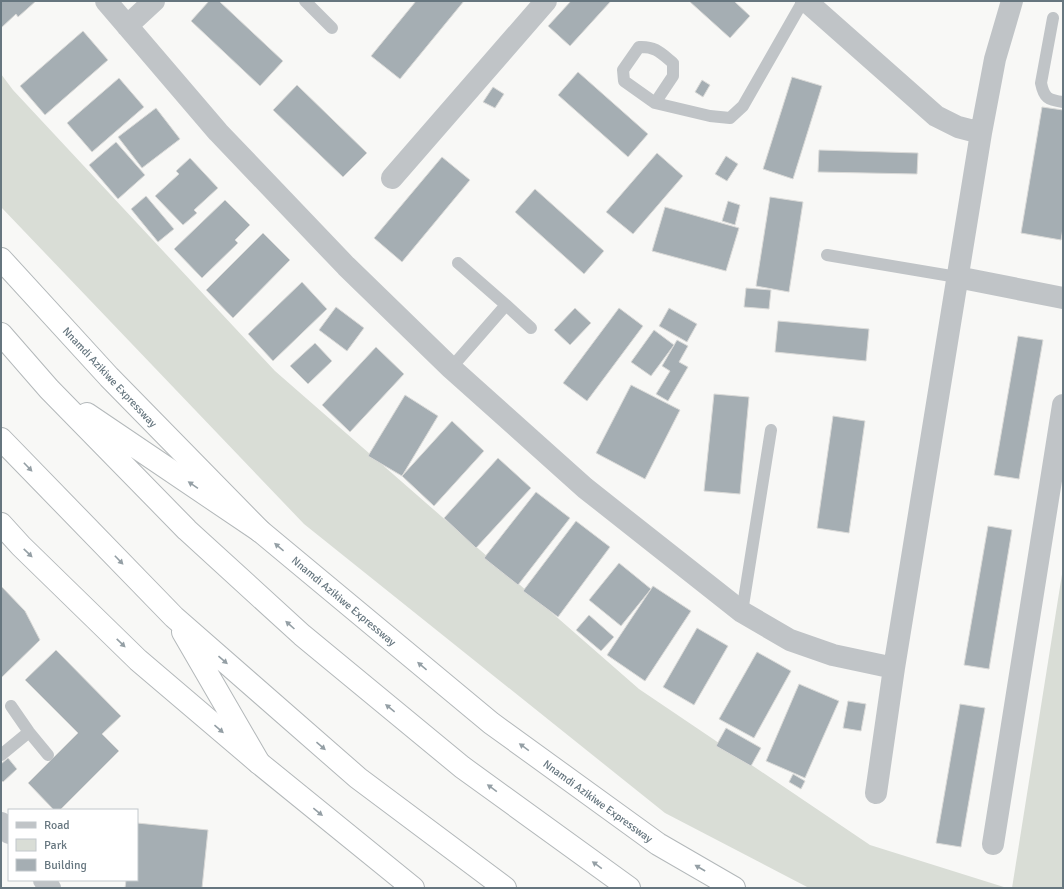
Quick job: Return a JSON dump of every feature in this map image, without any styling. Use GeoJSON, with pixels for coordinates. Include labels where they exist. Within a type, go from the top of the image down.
{"type":"FeatureCollection","features":[{"type":"Feature","properties":{"kind":"highway","name":"Nnamdi Azikiwe Expressway"},"geometry":{"type":"LineString","coordinates":[[1,259],[109,377],[260,531],[491,723],[658,844],[734,888]]}},
{"type":"Feature","properties":{"kind":"highway"},"geometry":{"type":"LineString","coordinates":[[1,334],[49,389],[187,530],[302,635],[462,767],[629,888]]}},
{"type":"Feature","properties":{"kind":"highway"},"geometry":{"type":"LineString","coordinates":[[49,389],[260,531]]}},
{"type":"Feature","properties":{"kind":"highway"},"geometry":{"type":"LineString","coordinates":[[1,439],[174,617],[358,778],[505,888]]}},
{"type":"Feature","properties":{"kind":"highway"},"geometry":{"type":"LineString","coordinates":[[1,524],[21,546],[138,660],[259,763],[413,888]]}},
{"type":"Feature","properties":{"kind":"highway"},"geometry":{"type":"LineString","coordinates":[[174,617],[259,763]]}},
{"type":"Feature","properties":{"kind":"street"},"geometry":{"type":"LineString","coordinates":[[106,1],[228,143],[346,266],[451,368],[585,488],[742,612],[790,640],[833,656],[894,668]]}},
{"type":"Feature","properties":{"kind":"street"},"geometry":{"type":"LineString","coordinates":[[127,26],[154,1]]}},
{"type":"Feature","properties":{"kind":"street"},"geometry":{"type":"LineString","coordinates":[[392,178],[546,1]]}},
{"type":"Feature","properties":{"kind":"street"},"geometry":{"type":"LineString","coordinates":[[806,1],[936,116],[958,127],[981,133]]}},
{"type":"Feature","properties":{"kind":"street"},"geometry":{"type":"LineString","coordinates":[[876,793],[894,668],[981,133],[995,59],[1012,1]]}},
{"type":"Feature","properties":{"kind":"street"},"geometry":{"type":"LineString","coordinates":[[957,277],[1063,298]]}},
{"type":"Feature","properties":{"kind":"street"},"geometry":{"type":"LineString","coordinates":[[993,844],[1063,405]]}},
{"type":"Feature","properties":{"kind":"street"},"geometry":{"type":"LineString","coordinates":[[1,823],[8,832]]}},
{"type":"Feature","properties":{"kind":"lane"},"geometry":{"type":"LineString","coordinates":[[305,1],[332,28]]}},
{"type":"Feature","properties":{"kind":"lane"},"geometry":{"type":"LineString","coordinates":[[654,103],[673,76],[673,63],[657,50],[648,47],[639,48],[623,70],[624,81],[654,103],[710,116],[730,118],[743,106],[803,1]]}},
{"type":"Feature","properties":{"kind":"lane"},"geometry":{"type":"LineString","coordinates":[[1053,18],[1041,83],[1043,94],[1052,100],[1063,102]]}},
{"type":"Feature","properties":{"kind":"lane"},"geometry":{"type":"LineString","coordinates":[[827,255],[957,277]]}},
{"type":"Feature","properties":{"kind":"lane"},"geometry":{"type":"LineString","coordinates":[[458,263],[531,328]]}},
{"type":"Feature","properties":{"kind":"lane"},"geometry":{"type":"LineString","coordinates":[[451,368],[506,305]]}},
{"type":"Feature","properties":{"kind":"lane"},"geometry":{"type":"LineString","coordinates":[[742,612],[771,430]]}},
{"type":"Feature","properties":{"kind":"lane"},"geometry":{"type":"LineString","coordinates":[[11,706],[29,732],[48,755]]}},
{"type":"Feature","properties":{"kind":"lane"},"geometry":{"type":"LineString","coordinates":[[1,755],[29,732]]}},
{"type":"Feature","properties":{"kind":"green space"},"geometry":{"type":"Polygon","coordinates":[[[1,74],[13,90],[275,371],[639,689],[870,845],[1007,888],[809,888],[665,813],[304,524],[1,207],[1,74]]]}},
{"type":"Feature","properties":{"kind":"green space"},"geometry":{"type":"Polygon","coordinates":[[[1063,568],[1063,888],[1012,888],[1063,568]]]}},
{"type":"Feature","properties":{"kind":"building"},"geometry":{"type":"Polygon","coordinates":[[[1,1],[36,1],[18,17],[16,14],[1,28],[1,1]]]}},
{"type":"Feature","properties":{"kind":"building"},"geometry":{"type":"Polygon","coordinates":[[[209,1],[219,1],[283,61],[260,86],[191,21],[209,1]]]}},
{"type":"Feature","properties":{"kind":"building"},"geometry":{"type":"Polygon","coordinates":[[[416,1],[464,1],[400,79],[371,56],[416,1]]]}},
{"type":"Feature","properties":{"kind":"building"},"geometry":{"type":"Polygon","coordinates":[[[571,1],[611,1],[570,46],[548,26],[571,1]]]}},
{"type":"Feature","properties":{"kind":"building"},"geometry":{"type":"Polygon","coordinates":[[[689,1],[734,1],[750,16],[730,38],[689,1]]]}},
{"type":"Feature","properties":{"kind":"building"},"geometry":{"type":"Polygon","coordinates":[[[83,31],[108,60],[45,115],[20,86],[83,31]]]}},
{"type":"Feature","properties":{"kind":"building"},"geometry":{"type":"Polygon","coordinates":[[[578,72],[648,134],[628,157],[558,95],[578,72]]]}},
{"type":"Feature","properties":{"kind":"building"},"geometry":{"type":"Polygon","coordinates":[[[792,77],[822,86],[793,179],[763,169],[792,77]]]}},
{"type":"Feature","properties":{"kind":"building"},"geometry":{"type":"Polygon","coordinates":[[[119,78],[144,107],[92,152],[67,123],[119,78]]]}},
{"type":"Feature","properties":{"kind":"building"},"geometry":{"type":"Polygon","coordinates":[[[702,80],[710,85],[703,97],[695,92],[702,80]]]}},
{"type":"Feature","properties":{"kind":"building"},"geometry":{"type":"Polygon","coordinates":[[[297,85],[367,153],[343,177],[273,110],[297,85]]]}},
{"type":"Feature","properties":{"kind":"building"},"geometry":{"type":"Polygon","coordinates":[[[493,87],[504,94],[495,108],[483,102],[493,87]]]}},
{"type":"Feature","properties":{"kind":"building"},"geometry":{"type":"Polygon","coordinates":[[[1042,107],[1063,110],[1063,228],[1061,240],[1021,233],[1042,107]]]}},
{"type":"Feature","properties":{"kind":"building"},"geometry":{"type":"Polygon","coordinates":[[[156,108],[180,139],[142,168],[118,137],[156,108]]]}},
{"type":"Feature","properties":{"kind":"building"},"geometry":{"type":"Polygon","coordinates":[[[116,142],[145,175],[118,199],[89,165],[116,142]]]}},
{"type":"Feature","properties":{"kind":"building"},"geometry":{"type":"Polygon","coordinates":[[[819,150],[918,153],[917,174],[818,172],[819,150]]]}},
{"type":"Feature","properties":{"kind":"building"},"geometry":{"type":"Polygon","coordinates":[[[657,153],[683,176],[633,234],[606,212],[657,153]]]}},
{"type":"Feature","properties":{"kind":"building"},"geometry":{"type":"Polygon","coordinates":[[[726,156],[738,164],[727,181],[715,174],[726,156]]]}},
{"type":"Feature","properties":{"kind":"building"},"geometry":{"type":"Polygon","coordinates":[[[442,157],[470,180],[402,262],[374,238],[442,157]]]}},
{"type":"Feature","properties":{"kind":"building"},"geometry":{"type":"Polygon","coordinates":[[[190,158],[218,188],[194,210],[197,213],[183,225],[155,196],[179,174],[176,171],[190,158]]]}},
{"type":"Feature","properties":{"kind":"building"},"geometry":{"type":"Polygon","coordinates":[[[535,189],[604,251],[584,274],[515,212],[535,189]]]}},
{"type":"Feature","properties":{"kind":"building"},"geometry":{"type":"Polygon","coordinates":[[[146,196],[174,229],[158,242],[131,209],[146,196]]]}},
{"type":"Feature","properties":{"kind":"building"},"geometry":{"type":"Polygon","coordinates":[[[770,197],[803,202],[789,292],[756,286],[770,197]]]}},
{"type":"Feature","properties":{"kind":"building"},"geometry":{"type":"Polygon","coordinates":[[[225,200],[250,225],[235,240],[238,243],[202,278],[174,249],[225,200]]]}},
{"type":"Feature","properties":{"kind":"building"},"geometry":{"type":"Polygon","coordinates":[[[728,201],[740,205],[735,225],[722,221],[728,201]]]}},
{"type":"Feature","properties":{"kind":"building"},"geometry":{"type":"Polygon","coordinates":[[[665,207],[739,228],[726,271],[652,251],[665,207]]]}},
{"type":"Feature","properties":{"kind":"building"},"geometry":{"type":"Polygon","coordinates":[[[263,233],[290,260],[233,318],[206,290],[263,233]]]}},
{"type":"Feature","properties":{"kind":"building"},"geometry":{"type":"Polygon","coordinates":[[[302,282],[327,309],[273,361],[248,334],[302,282]]]}},
{"type":"Feature","properties":{"kind":"building"},"geometry":{"type":"Polygon","coordinates":[[[746,288],[771,290],[769,309],[744,307],[746,288]]]}},
{"type":"Feature","properties":{"kind":"building"},"geometry":{"type":"Polygon","coordinates":[[[336,307],[364,328],[347,351],[319,330],[336,307]]]}},
{"type":"Feature","properties":{"kind":"building"},"geometry":{"type":"Polygon","coordinates":[[[575,308],[591,323],[570,345],[554,330],[575,308]]]}},
{"type":"Feature","properties":{"kind":"building"},"geometry":{"type":"Polygon","coordinates":[[[619,308],[643,326],[587,401],[563,383],[619,308]]]}},
{"type":"Feature","properties":{"kind":"building"},"geometry":{"type":"Polygon","coordinates":[[[669,308],[697,324],[687,342],[659,326],[669,308]]]}},
{"type":"Feature","properties":{"kind":"building"},"geometry":{"type":"Polygon","coordinates":[[[778,321],[869,329],[866,361],[775,352],[778,321]]]}},
{"type":"Feature","properties":{"kind":"building"},"geometry":{"type":"Polygon","coordinates":[[[654,330],[674,345],[651,376],[631,362],[654,330]]]}},
{"type":"Feature","properties":{"kind":"building"},"geometry":{"type":"Polygon","coordinates":[[[1018,336],[1043,340],[1019,479],[994,475],[1018,336]]]}},
{"type":"Feature","properties":{"kind":"building"},"geometry":{"type":"Polygon","coordinates":[[[677,340],[688,346],[679,362],[688,367],[668,401],[656,394],[670,371],[662,366],[677,340]]]}},
{"type":"Feature","properties":{"kind":"building"},"geometry":{"type":"Polygon","coordinates":[[[315,343],[332,361],[308,384],[290,366],[315,343]]]}},
{"type":"Feature","properties":{"kind":"building"},"geometry":{"type":"Polygon","coordinates":[[[376,347],[404,374],[350,432],[322,405],[376,347]]]}},
{"type":"Feature","properties":{"kind":"building"},"geometry":{"type":"Polygon","coordinates":[[[631,385],[680,410],[645,479],[596,453],[631,385]]]}},
{"type":"Feature","properties":{"kind":"building"},"geometry":{"type":"Polygon","coordinates":[[[714,394],[749,397],[740,494],[704,491],[714,394]]]}},
{"type":"Feature","properties":{"kind":"building"},"geometry":{"type":"Polygon","coordinates":[[[405,395],[438,416],[402,476],[368,456],[405,395]]]}},
{"type":"Feature","properties":{"kind":"building"},"geometry":{"type":"Polygon","coordinates":[[[833,416],[865,421],[849,533],[817,528],[833,416]]]}},
{"type":"Feature","properties":{"kind":"building"},"geometry":{"type":"Polygon","coordinates":[[[452,421],[484,451],[434,506],[402,476],[452,421]]]}},
{"type":"Feature","properties":{"kind":"building"},"geometry":{"type":"Polygon","coordinates":[[[498,458],[531,488],[476,548],[444,518],[498,458]]]}},
{"type":"Feature","properties":{"kind":"building"},"geometry":{"type":"Polygon","coordinates":[[[536,492],[570,518],[518,585],[484,558],[536,492]]]}},
{"type":"Feature","properties":{"kind":"building"},"geometry":{"type":"Polygon","coordinates":[[[576,521],[610,547],[558,617],[523,591],[576,521]]]}},
{"type":"Feature","properties":{"kind":"building"},"geometry":{"type":"Polygon","coordinates":[[[988,526],[1012,530],[989,669],[964,665],[988,526]]]}},
{"type":"Feature","properties":{"kind":"building"},"geometry":{"type":"Polygon","coordinates":[[[619,563],[651,589],[621,626],[589,600],[619,563]]]}},
{"type":"Feature","properties":{"kind":"building"},"geometry":{"type":"Polygon","coordinates":[[[1,586],[25,611],[40,640],[1,678],[1,586]]]}},
{"type":"Feature","properties":{"kind":"building"},"geometry":{"type":"Polygon","coordinates":[[[653,586],[691,611],[645,681],[607,655],[653,586]]]}},
{"type":"Feature","properties":{"kind":"building"},"geometry":{"type":"Polygon","coordinates":[[[589,615],[614,637],[601,651],[576,630],[589,615]]]}},
{"type":"Feature","properties":{"kind":"building"},"geometry":{"type":"Polygon","coordinates":[[[697,628],[728,646],[694,705],[663,687],[697,628]]]}},
{"type":"Feature","properties":{"kind":"building"},"geometry":{"type":"Polygon","coordinates":[[[56,650],[121,716],[102,734],[119,751],[61,809],[53,809],[28,783],[78,733],[25,680],[56,650]]]}},
{"type":"Feature","properties":{"kind":"building"},"geometry":{"type":"Polygon","coordinates":[[[757,652],[791,671],[754,738],[719,719],[757,652]]]}},
{"type":"Feature","properties":{"kind":"building"},"geometry":{"type":"Polygon","coordinates":[[[799,684],[839,701],[805,778],[766,761],[799,684]]]}},
{"type":"Feature","properties":{"kind":"building"},"geometry":{"type":"Polygon","coordinates":[[[848,701],[866,704],[861,731],[843,728],[848,701]]]}},
{"type":"Feature","properties":{"kind":"building"},"geometry":{"type":"Polygon","coordinates":[[[960,704],[985,708],[961,847],[936,843],[960,704]]]}},
{"type":"Feature","properties":{"kind":"building"},"geometry":{"type":"Polygon","coordinates":[[[726,728],[761,748],[751,766],[716,746],[726,728]]]}},
{"type":"Feature","properties":{"kind":"building"},"geometry":{"type":"Polygon","coordinates":[[[8,758],[17,769],[3,782],[1,780],[1,764],[8,758]]]}},
{"type":"Feature","properties":{"kind":"building"},"geometry":{"type":"Polygon","coordinates":[[[793,774],[805,781],[801,789],[789,782],[793,774]]]}},
{"type":"Feature","properties":{"kind":"building"},"geometry":{"type":"Polygon","coordinates":[[[138,823],[208,830],[202,888],[125,888],[126,881],[138,881],[138,823]]]}}]}
